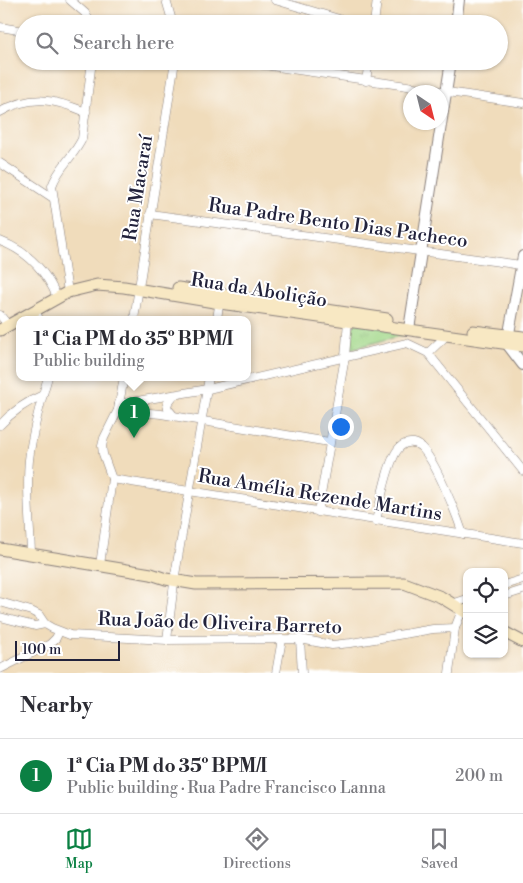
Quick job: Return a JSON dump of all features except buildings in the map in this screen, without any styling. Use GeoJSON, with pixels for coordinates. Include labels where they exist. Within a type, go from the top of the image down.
{"type":"FeatureCollection","features":[{"type":"Feature","properties":{"kind":"main road","name":"Rua da Abolição"},"geometry":{"type":"LineString","coordinates":[[2,322],[78,282],[103,279],[348,321],[409,326],[508,339],[523,346]]}},
{"type":"Feature","properties":{"kind":"main road","name":"Rua da Abolição"},"geometry":{"type":"LineString","coordinates":[[37,315],[61,291]]}},
{"type":"Feature","properties":{"kind":"main road","name":"Rua da Abolição"},"geometry":{"type":"LineString","coordinates":[[220,298],[339,311],[447,334],[508,339],[523,337]]}},
{"type":"Feature","properties":{"kind":"main road","name":"Rua da Abolição"},"geometry":{"type":"LineString","coordinates":[[2,322],[16,319]]}},
{"type":"Feature","properties":{"kind":"main road"},"geometry":{"type":"LineString","coordinates":[[0,549],[174,578],[196,584],[404,583],[420,588],[463,609]]}},
{"type":"Feature","properties":{"kind":"main road"},"geometry":{"type":"LineString","coordinates":[[508,634],[523,642]]}},
{"type":"Feature","properties":{"kind":"street"},"geometry":{"type":"LineString","coordinates":[[70,0],[86,15]]}},
{"type":"Feature","properties":{"kind":"street"},"geometry":{"type":"LineString","coordinates":[[166,0],[170,15]]}},
{"type":"Feature","properties":{"kind":"street"},"geometry":{"type":"LineString","coordinates":[[275,0],[326,15]]}},
{"type":"Feature","properties":{"kind":"street"},"geometry":{"type":"LineString","coordinates":[[375,15],[377,0]]}},
{"type":"Feature","properties":{"kind":"street"},"geometry":{"type":"LineString","coordinates":[[457,15],[459,0]]}},
{"type":"Feature","properties":{"kind":"street"},"geometry":{"type":"LineString","coordinates":[[0,27],[15,29]]}},
{"type":"Feature","properties":{"kind":"street"},"geometry":{"type":"LineString","coordinates":[[61,291],[52,186],[55,177],[78,149],[82,139],[91,70]]}},
{"type":"Feature","properties":{"kind":"street","name":"Rua Macaraí"},"geometry":{"type":"LineString","coordinates":[[134,316],[174,70]]}},
{"type":"Feature","properties":{"kind":"street"},"geometry":{"type":"LineString","coordinates":[[295,70],[403,86]]}},
{"type":"Feature","properties":{"kind":"street"},"geometry":{"type":"LineString","coordinates":[[366,81],[368,70]]}},
{"type":"Feature","properties":{"kind":"street"},"geometry":{"type":"LineString","coordinates":[[448,85],[450,70]]}},
{"type":"Feature","properties":{"kind":"street"},"geometry":{"type":"LineString","coordinates":[[448,92],[523,104]]}},
{"type":"Feature","properties":{"kind":"street"},"geometry":{"type":"LineString","coordinates":[[0,112],[22,103],[48,100],[60,102],[86,112]]}},
{"type":"Feature","properties":{"kind":"street"},"geometry":{"type":"LineString","coordinates":[[409,326],[441,130]]}},
{"type":"Feature","properties":{"kind":"street"},"geometry":{"type":"LineString","coordinates":[[0,162],[53,198]]}},
{"type":"Feature","properties":{"kind":"street","name":"Rua Padre Bento Dias Pacheco"},"geometry":{"type":"LineString","coordinates":[[150,214],[522,267]]}},
{"type":"Feature","properties":{"kind":"street"},"geometry":{"type":"LineString","coordinates":[[0,241],[14,247],[35,262],[61,291]]}},
{"type":"Feature","properties":{"kind":"street"},"geometry":{"type":"LineString","coordinates":[[522,267],[508,339],[523,364]]}},
{"type":"Feature","properties":{"kind":"street"},"geometry":{"type":"LineString","coordinates":[[217,316],[220,298]]}},
{"type":"Feature","properties":{"kind":"street"},"geometry":{"type":"LineString","coordinates":[[318,512],[345,357],[348,321]]}},
{"type":"Feature","properties":{"kind":"street"},"geometry":{"type":"LineString","coordinates":[[428,353],[447,334]]}},
{"type":"Feature","properties":{"kind":"street"},"geometry":{"type":"LineString","coordinates":[[251,379],[407,343],[428,353],[523,471]]}},
{"type":"Feature","properties":{"kind":"street"},"geometry":{"type":"LineString","coordinates":[[31,553],[29,462],[47,381]]}},
{"type":"Feature","properties":{"kind":"street"},"geometry":{"type":"LineString","coordinates":[[100,565],[112,479],[102,446],[118,407],[123,381]]}},
{"type":"Feature","properties":{"kind":"street"},"geometry":{"type":"LineString","coordinates":[[167,640],[174,578],[209,381]]}},
{"type":"Feature","properties":{"kind":"street"},"geometry":{"type":"LineString","coordinates":[[118,407],[242,381]]}},
{"type":"Feature","properties":{"kind":"street"},"geometry":{"type":"LineString","coordinates":[[0,425],[10,414],[26,402],[43,394]]}},
{"type":"Feature","properties":{"kind":"street"},"geometry":{"type":"LineString","coordinates":[[174,395],[167,404],[168,409],[174,416]]}},
{"type":"Feature","properties":{"kind":"street"},"geometry":{"type":"LineString","coordinates":[[118,407],[329,442]]}},
{"type":"Feature","properties":{"kind":"street"},"geometry":{"type":"LineString","coordinates":[[376,521],[390,464],[398,448],[406,443],[415,443],[428,456],[451,501],[463,534]]}},
{"type":"Feature","properties":{"kind":"street","name":"Rua Amélia Rezende Martins"},"geometry":{"type":"LineString","coordinates":[[112,479],[523,543]]}},
{"type":"Feature","properties":{"kind":"street"},"geometry":{"type":"LineString","coordinates":[[508,584],[523,579]]}},
{"type":"Feature","properties":{"kind":"street"},"geometry":{"type":"LineString","coordinates":[[508,595],[523,590]]}},
{"type":"Feature","properties":{"kind":"street"},"geometry":{"type":"LineString","coordinates":[[452,604],[463,600]]}},
{"type":"Feature","properties":{"kind":"street","name":"Rua João de Oliveira Barreto"},"geometry":{"type":"LineString","coordinates":[[0,602],[31,611],[39,615],[45,624],[59,632],[70,635],[167,640],[300,639],[332,645],[433,629],[455,628]]}},
{"type":"Feature","properties":{"kind":"street"},"geometry":{"type":"LineString","coordinates":[[448,673],[455,628],[463,613]]}},
{"type":"Feature","properties":{"kind":"street","name":"Rua João de Oliveira Barreto"},"geometry":{"type":"LineString","coordinates":[[0,617],[35,626],[45,624]]}},
{"type":"Feature","properties":{"kind":"street"},"geometry":{"type":"LineString","coordinates":[[0,669],[50,644],[59,632]]}},
{"type":"Feature","properties":{"kind":"street"},"geometry":{"type":"LineString","coordinates":[[276,673],[282,639]]}},
{"type":"Feature","properties":{"kind":"street"},"geometry":{"type":"LineString","coordinates":[[300,639],[302,673]]}},
{"type":"Feature","properties":{"kind":"green space"},"geometry":{"type":"Polygon","coordinates":[[[354,322],[407,334],[351,349],[354,322]]]}},
{"type":"Feature","properties":{"kind":"place","name":"1ª Cia PM do 35º BPM/I"},"geometry":{"type":"Point","coordinates":[134,438]}}]}
